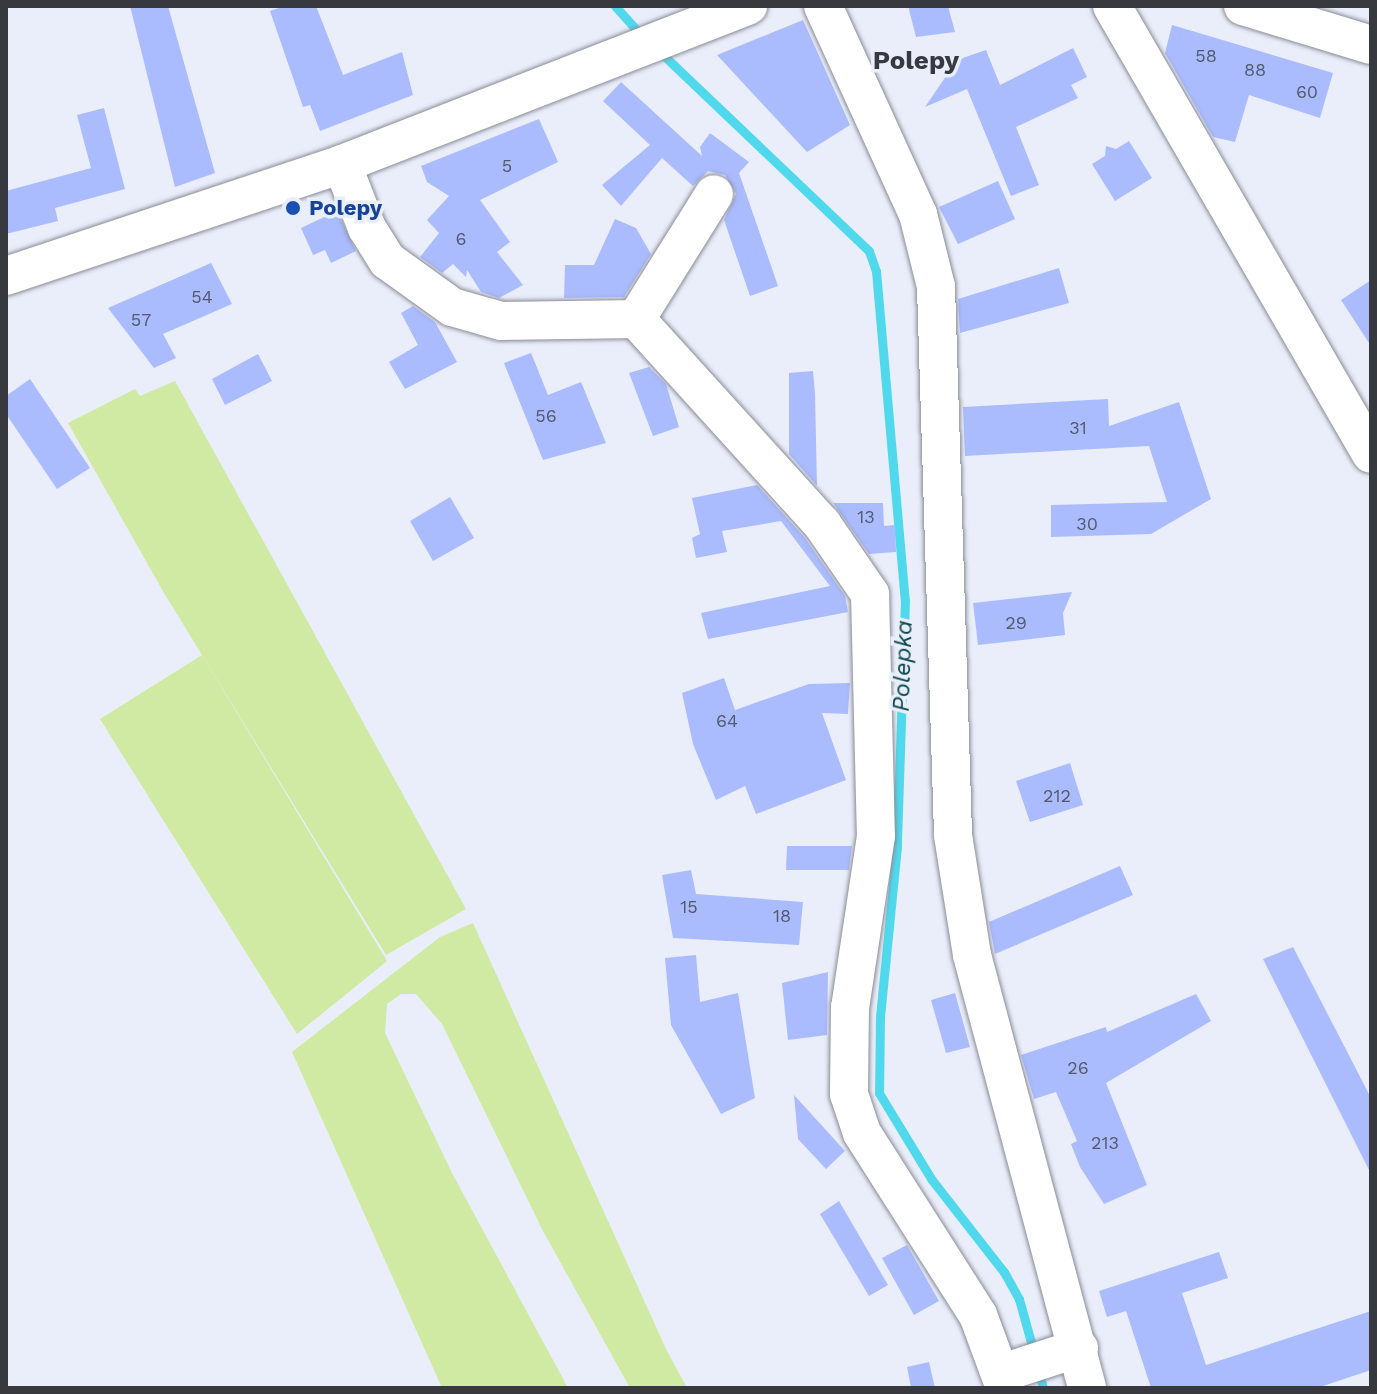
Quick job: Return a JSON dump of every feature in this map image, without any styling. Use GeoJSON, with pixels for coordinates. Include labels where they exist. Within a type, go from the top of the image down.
{"type":"FeatureCollection","features":[{"type":"Feature","properties":{"kind":"street"},"geometry":{"type":"LineString","coordinates":[[6,276],[342,164],[697,22],[748,6]]}},
{"type":"Feature","properties":{"kind":"street"},"geometry":{"type":"LineString","coordinates":[[823,6],[918,214],[936,287],[953,835],[972,955],[1068,1352],[1087,1388]]}},
{"type":"Feature","properties":{"kind":"street"},"geometry":{"type":"LineString","coordinates":[[1112,6],[1371,454]]}},
{"type":"Feature","properties":{"kind":"street"},"geometry":{"type":"LineString","coordinates":[[1246,6],[1357,29]]}},
{"type":"Feature","properties":{"kind":"street"},"geometry":{"type":"LineString","coordinates":[[342,164],[367,228],[388,261],[452,307],[501,321],[636,319],[822,524],[870,594],[876,836],[850,1007],[849,1094],[862,1133],[978,1315],[1009,1376],[1068,1352]]}},
{"type":"Feature","properties":{"kind":"street"},"geometry":{"type":"LineString","coordinates":[[636,319],[714,194]]}},
{"type":"Feature","properties":{"kind":"green space"},"geometry":{"type":"Polygon","coordinates":[[[175,381],[466,909],[386,955],[164,593],[68,423],[135,389],[140,396],[175,381]]]}},
{"type":"Feature","properties":{"kind":"green space"},"geometry":{"type":"Polygon","coordinates":[[[202,655],[387,961],[297,1034],[100,719],[202,655]]]}},
{"type":"Feature","properties":{"kind":"green space"},"geometry":{"type":"Polygon","coordinates":[[[473,923],[666,1349],[687,1388],[630,1388],[543,1231],[442,1024],[416,994],[401,994],[387,1004],[385,1033],[452,1173],[568,1388],[442,1388],[292,1052],[440,937],[473,923]]]}},
{"type":"Feature","properties":{"kind":"building"},"geometry":{"type":"Polygon","coordinates":[[[130,6],[168,6],[215,173],[175,187],[130,6]]]}},
{"type":"Feature","properties":{"kind":"building"},"geometry":{"type":"Polygon","coordinates":[[[285,6],[316,6],[343,75],[402,52],[413,95],[320,131],[310,105],[303,107],[270,11],[285,6]]]}},
{"type":"Feature","properties":{"kind":"building"},"geometry":{"type":"Polygon","coordinates":[[[908,6],[948,6],[955,32],[916,37],[908,6]]]}},
{"type":"Feature","properties":{"kind":"building"},"geometry":{"type":"Polygon","coordinates":[[[803,20],[850,125],[807,152],[717,55],[803,20]]]}},
{"type":"Feature","properties":{"kind":"building"},"geometry":{"type":"Polygon","coordinates":[[[1172,25],[1333,73],[1320,118],[1249,95],[1235,142],[1213,137],[1165,53],[1172,25]]]}},
{"type":"Feature","properties":{"kind":"building"},"geometry":{"type":"Polygon","coordinates":[[[1073,48],[1087,77],[1071,85],[1078,98],[1016,127],[1039,185],[1011,196],[967,89],[925,107],[957,60],[986,50],[1000,85],[1073,48]]]}},
{"type":"Feature","properties":{"kind":"building"},"geometry":{"type":"Polygon","coordinates":[[[621,82],[702,156],[700,147],[710,133],[749,162],[739,173],[778,286],[750,296],[724,220],[736,194],[725,175],[708,171],[693,186],[662,158],[621,206],[602,185],[650,145],[603,101],[621,82]]]}},
{"type":"Feature","properties":{"kind":"building"},"geometry":{"type":"Polygon","coordinates":[[[104,108],[125,189],[55,208],[58,221],[6,234],[6,191],[91,168],[77,115],[104,108]]]}},
{"type":"Feature","properties":{"kind":"building"},"geometry":{"type":"Polygon","coordinates":[[[539,119],[558,162],[480,200],[510,242],[497,252],[523,285],[499,298],[481,292],[467,270],[466,277],[453,264],[442,273],[420,257],[439,233],[427,220],[449,196],[427,182],[421,166],[539,119]]]}},
{"type":"Feature","properties":{"kind":"building"},"geometry":{"type":"Polygon","coordinates":[[[1129,141],[1152,178],[1115,201],[1092,164],[1105,156],[1106,146],[1116,149],[1129,141]]]}},
{"type":"Feature","properties":{"kind":"building"},"geometry":{"type":"Polygon","coordinates":[[[998,181],[1015,219],[958,244],[939,207],[998,181]]]}},
{"type":"Feature","properties":{"kind":"building"},"geometry":{"type":"Polygon","coordinates":[[[337,211],[356,251],[331,263],[325,250],[313,255],[301,228],[337,211]]]}},
{"type":"Feature","properties":{"kind":"building"},"geometry":{"type":"Polygon","coordinates":[[[615,219],[636,228],[651,254],[624,297],[564,298],[565,265],[594,265],[615,219]]]}},
{"type":"Feature","properties":{"kind":"building"},"geometry":{"type":"Polygon","coordinates":[[[211,263],[232,304],[163,334],[176,358],[154,368],[108,308],[211,263]]]}},
{"type":"Feature","properties":{"kind":"building"},"geometry":{"type":"Polygon","coordinates":[[[1059,268],[1069,303],[960,333],[958,299],[1059,268]]]}},
{"type":"Feature","properties":{"kind":"building"},"geometry":{"type":"Polygon","coordinates":[[[1371,280],[1371,346],[1341,300],[1371,280]]]}},
{"type":"Feature","properties":{"kind":"building"},"geometry":{"type":"Polygon","coordinates":[[[413,306],[435,322],[457,362],[405,389],[389,362],[418,345],[401,313],[413,306]]]}},
{"type":"Feature","properties":{"kind":"building"},"geometry":{"type":"Polygon","coordinates":[[[531,353],[548,395],[581,382],[606,443],[543,460],[504,363],[531,353]]]}},
{"type":"Feature","properties":{"kind":"building"},"geometry":{"type":"Polygon","coordinates":[[[258,354],[272,381],[225,405],[212,379],[258,354]]]}},
{"type":"Feature","properties":{"kind":"building"},"geometry":{"type":"Polygon","coordinates":[[[649,367],[666,384],[679,427],[653,436],[629,373],[649,367]]]}},
{"type":"Feature","properties":{"kind":"building"},"geometry":{"type":"Polygon","coordinates":[[[813,371],[817,486],[789,454],[789,373],[813,371]]]}},
{"type":"Feature","properties":{"kind":"building"},"geometry":{"type":"Polygon","coordinates":[[[30,379],[90,468],[57,489],[6,414],[6,396],[30,379]]]}},
{"type":"Feature","properties":{"kind":"building"},"geometry":{"type":"Polygon","coordinates":[[[1108,399],[1109,426],[1179,402],[1211,499],[1151,534],[1051,537],[1051,505],[1167,502],[1149,446],[965,456],[963,407],[1108,399]]]}},
{"type":"Feature","properties":{"kind":"building"},"geometry":{"type":"Polygon","coordinates":[[[757,485],[805,538],[845,596],[848,612],[708,639],[701,613],[830,586],[781,521],[722,531],[727,552],[696,558],[692,538],[700,534],[692,498],[757,485]]]}},
{"type":"Feature","properties":{"kind":"building"},"geometry":{"type":"Polygon","coordinates":[[[450,497],[474,538],[433,561],[410,521],[450,497]]]}},
{"type":"Feature","properties":{"kind":"building"},"geometry":{"type":"Polygon","coordinates":[[[833,503],[883,503],[884,526],[895,525],[896,552],[869,554],[833,503]]]}},
{"type":"Feature","properties":{"kind":"building"},"geometry":{"type":"Polygon","coordinates":[[[1072,592],[1063,613],[1065,635],[978,645],[973,603],[1072,592]]]}},
{"type":"Feature","properties":{"kind":"building"},"geometry":{"type":"Polygon","coordinates":[[[724,678],[735,710],[809,684],[850,683],[848,714],[822,713],[846,780],[756,814],[745,786],[716,800],[693,744],[682,693],[724,678]]]}},
{"type":"Feature","properties":{"kind":"building"},"geometry":{"type":"Polygon","coordinates":[[[1070,763],[1083,805],[1030,822],[1016,781],[1070,763]]]}},
{"type":"Feature","properties":{"kind":"building"},"geometry":{"type":"Polygon","coordinates":[[[787,846],[852,846],[849,870],[786,870],[787,846]]]}},
{"type":"Feature","properties":{"kind":"building"},"geometry":{"type":"Polygon","coordinates":[[[1120,866],[1133,895],[995,954],[989,922],[1120,866]]]}},
{"type":"Feature","properties":{"kind":"building"},"geometry":{"type":"Polygon","coordinates":[[[691,870],[696,894],[803,902],[799,945],[673,938],[662,875],[691,870]]]}},
{"type":"Feature","properties":{"kind":"building"},"geometry":{"type":"Polygon","coordinates":[[[1293,947],[1371,1098],[1371,1174],[1263,959],[1293,947]]]}},
{"type":"Feature","properties":{"kind":"building"},"geometry":{"type":"Polygon","coordinates":[[[696,955],[700,1002],[738,993],[755,1098],[721,1114],[671,1025],[665,958],[696,955]]]}},
{"type":"Feature","properties":{"kind":"building"},"geometry":{"type":"Polygon","coordinates":[[[828,972],[827,1035],[788,1040],[782,983],[828,972]]]}},
{"type":"Feature","properties":{"kind":"building"},"geometry":{"type":"Polygon","coordinates":[[[955,993],[970,1047],[946,1053],[931,1000],[955,993]]]}},
{"type":"Feature","properties":{"kind":"building"},"geometry":{"type":"Polygon","coordinates":[[[1196,994],[1211,1021],[1106,1083],[1147,1185],[1104,1204],[1080,1167],[1071,1144],[1077,1141],[1056,1092],[1034,1099],[1021,1055],[1106,1027],[1107,1032],[1196,994]]]}},
{"type":"Feature","properties":{"kind":"building"},"geometry":{"type":"Polygon","coordinates":[[[794,1095],[845,1151],[826,1169],[798,1139],[794,1095]]]}},
{"type":"Feature","properties":{"kind":"building"},"geometry":{"type":"Polygon","coordinates":[[[839,1201],[888,1285],[869,1296],[820,1214],[839,1201]]]}},
{"type":"Feature","properties":{"kind":"building"},"geometry":{"type":"Polygon","coordinates":[[[907,1245],[939,1301],[914,1315],[882,1258],[907,1245]]]}},
{"type":"Feature","properties":{"kind":"building"},"geometry":{"type":"Polygon","coordinates":[[[1219,1252],[1228,1278],[1182,1293],[1206,1365],[1371,1311],[1371,1370],[1317,1388],[1151,1388],[1126,1311],[1107,1317],[1099,1291],[1219,1252]]]}},
{"type":"Feature","properties":{"kind":"building"},"geometry":{"type":"Polygon","coordinates":[[[929,1362],[935,1388],[911,1388],[907,1367],[929,1362]]]}},
{"type":"Feature","properties":{"kind":"waterway","name":"Polepka"},"geometry":{"type":"LineString","coordinates":[[615,6],[642,36]]}},
{"type":"Feature","properties":{"kind":"waterway","name":"Polepka"},"geometry":{"type":"LineString","coordinates":[[659,51],[869,251],[876,271],[905,600],[897,846],[880,1016],[879,1093],[932,1180],[1004,1272],[1019,1299],[1034,1353]]}},
{"type":"Feature","properties":{"kind":"waterway","name":"Polepka"},"geometry":{"type":"LineString","coordinates":[[1039,1371],[1043,1388]]}},
{"type":"Feature","properties":{"kind":"place","name":"Polepy"},"geometry":{"type":"Point","coordinates":[293,208]}},
{"type":"Feature","properties":{"kind":"district","name":"Polepy"},"geometry":{"type":"Point","coordinates":[916,61]}}]}
